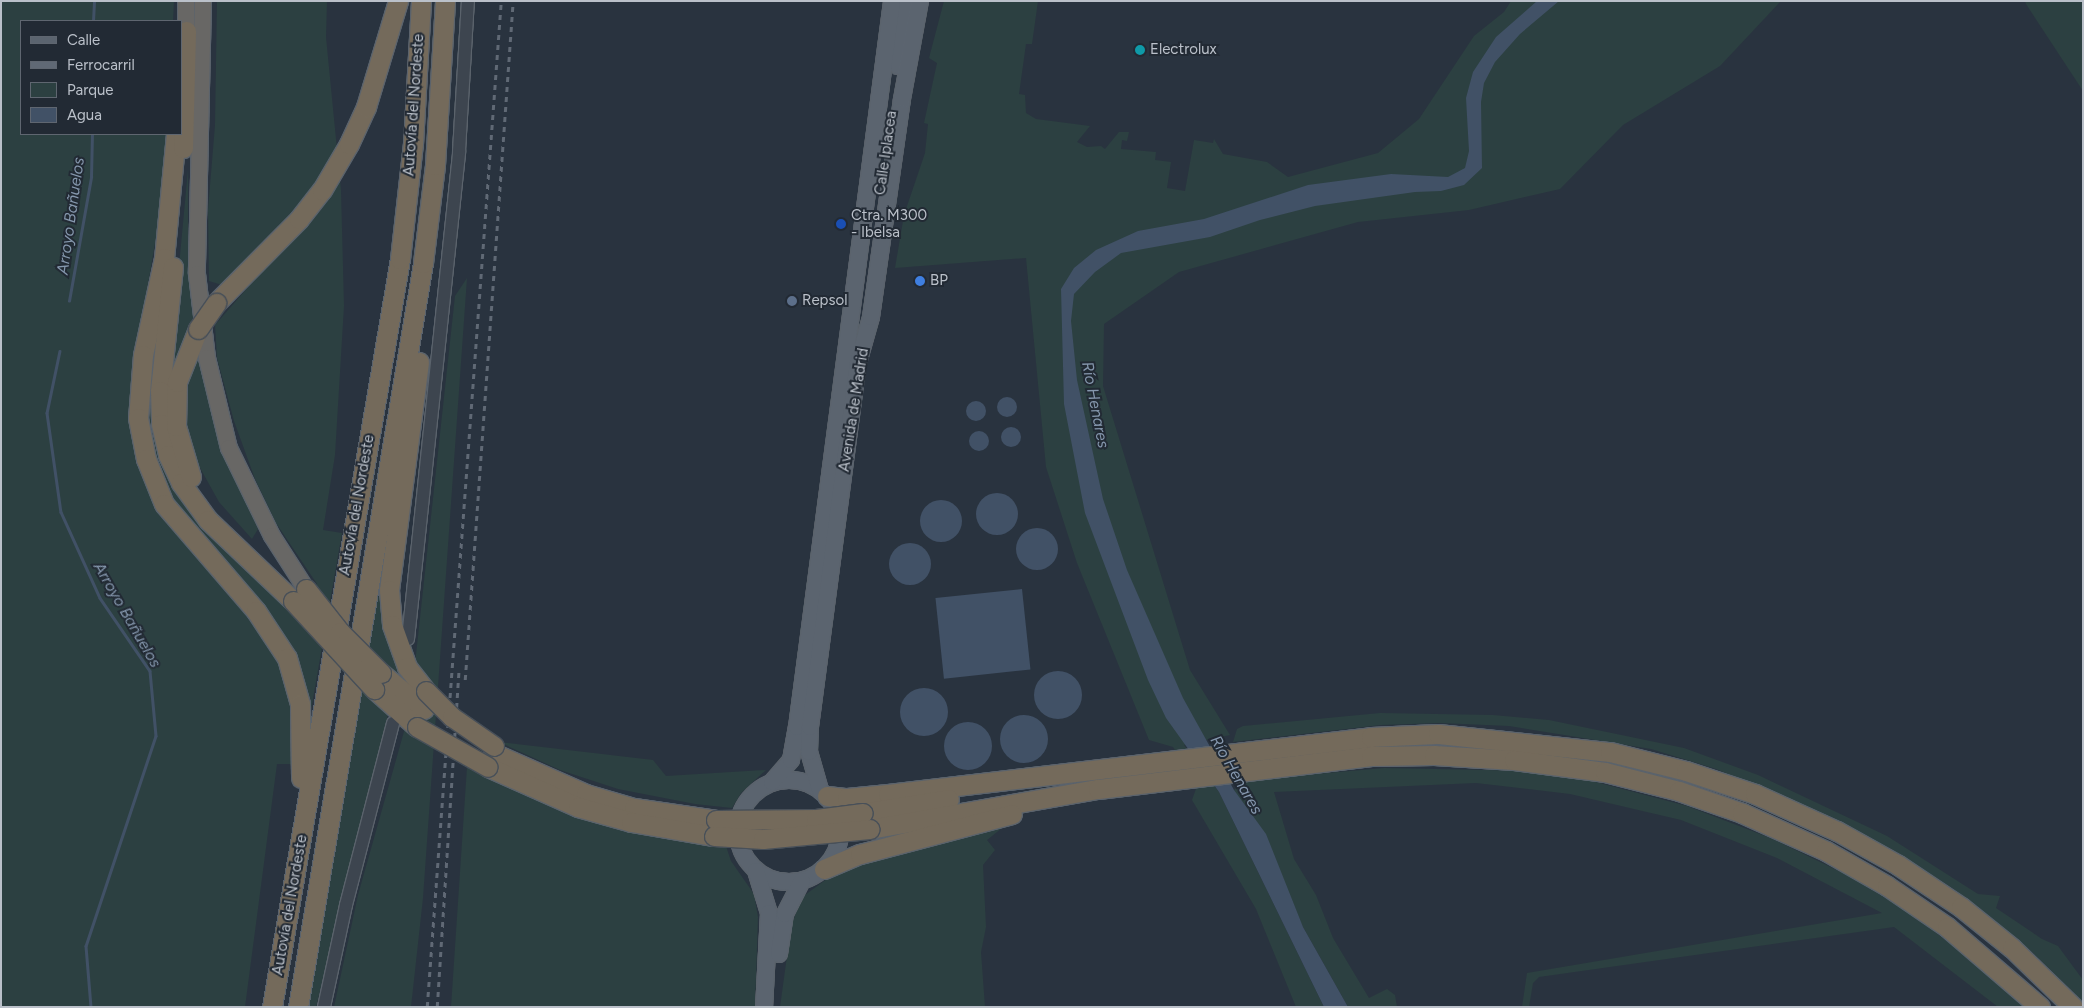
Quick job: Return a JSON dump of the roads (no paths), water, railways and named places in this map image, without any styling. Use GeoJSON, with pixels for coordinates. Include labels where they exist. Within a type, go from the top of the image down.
{"type":"FeatureCollection","features":[{"type":"Feature","properties":{"kind":"highway"},"geometry":{"type":"LineString","coordinates":[[186,1],[180,197],[160,391],[161,424],[168,455],[181,483],[208,520],[300,595]]}},
{"type":"Feature","properties":{"kind":"highway"},"geometry":{"type":"LineString","coordinates":[[203,1],[197,274],[207,358],[229,448],[300,595]]}},
{"type":"Feature","properties":{"kind":"highway"},"geometry":{"type":"LineString","coordinates":[[398,1],[366,107],[350,144],[322,190],[300,219],[216,303],[198,329],[177,382],[176,426],[191,476],[216,514],[340,632],[378,681],[418,727],[586,794],[634,808],[686,816],[715,828]]}},
{"type":"Feature","properties":{"kind":"highway","name":"Autovía del Nordeste"},"geometry":{"type":"LineString","coordinates":[[272,1007],[400,259],[413,144],[421,1]]}},
{"type":"Feature","properties":{"kind":"highway","name":"Autovía del Nordeste"},"geometry":{"type":"LineString","coordinates":[[298,1007],[423,263],[435,164],[446,1]]}},
{"type":"Feature","properties":{"kind":"highway"},"geometry":{"type":"LineString","coordinates":[[182,72],[186,31]]}},
{"type":"Feature","properties":{"kind":"highway"},"geometry":{"type":"LineString","coordinates":[[176,135],[164,258],[143,355],[138,418],[146,459],[164,504],[256,611],[287,658],[300,704],[300,786],[275,938],[272,1007]]}},
{"type":"Feature","properties":{"kind":"highway"},"geometry":{"type":"LineString","coordinates":[[425,700],[407,667],[392,625],[389,590],[438,218],[435,164]]}},
{"type":"Feature","properties":{"kind":"highway"},"geometry":{"type":"LineString","coordinates":[[378,681],[425,700],[492,755],[578,806],[640,823],[715,828],[763,839],[867,821],[1153,764],[1249,750],[1371,737],[1438,734],[1610,752],[1686,771],[1755,794],[1837,831],[1898,865],[2004,942],[2073,1007]]}},
{"type":"Feature","properties":{"kind":"highway"},"geometry":{"type":"LineString","coordinates":[[867,821],[1258,769],[1371,756],[1434,755],[1514,760],[1605,772],[1679,791],[1742,813],[1818,847],[1887,886],[1947,927],[2040,1007]]}},
{"type":"Feature","properties":{"kind":"highway"},"geometry":{"type":"LineString","coordinates":[[823,793],[847,798],[1100,767],[1153,764]]}},
{"type":"Feature","properties":{"kind":"highway"},"geometry":{"type":"LineString","coordinates":[[824,869],[860,854],[1021,812],[1146,784]]}},
{"type":"Feature","properties":{"kind":"main road","name":"Avenida de Madrid"},"geometry":{"type":"LineString","coordinates":[[772,782],[792,760],[892,1]]}},
{"type":"Feature","properties":{"kind":"main road","name":"Calle Iplacea"},"geometry":{"type":"LineString","coordinates":[[858,364],[906,1]]}},
{"type":"Feature","properties":{"kind":"main road","name":"Avenida de Madrid"},"geometry":{"type":"LineString","coordinates":[[823,793],[809,752],[810,728],[858,364],[871,317],[902,99],[920,1]]}},
{"type":"Feature","properties":{"kind":"main road"},"geometry":{"type":"LineString","coordinates":[[918,67],[925,1]]}},
{"type":"Feature","properties":{"kind":"main road"},"geometry":{"type":"LineString","coordinates":[[800,781],[823,793],[839,818],[840,839],[835,854],[824,869],[802,881],[773,880],[756,871],[745,859],[738,842],[738,826],[746,802],[757,791],[772,782],[800,781]]}},
{"type":"Feature","properties":{"kind":"main road"},"geometry":{"type":"LineString","coordinates":[[756,871],[769,913],[764,1007]]}},
{"type":"Feature","properties":{"kind":"main road"},"geometry":{"type":"LineString","coordinates":[[774,1007],[785,914],[802,881]]}},
{"type":"Feature","properties":{"kind":"street"},"geometry":{"type":"LineString","coordinates":[[408,640],[458,160],[468,1]]}},
{"type":"Feature","properties":{"kind":"street"},"geometry":{"type":"LineString","coordinates":[[324,1007],[346,905],[393,723]]}},
{"type":"Feature","properties":{"kind":"water"},"geometry":{"type":"Polygon","coordinates":[[[1537,1],[1559,1],[1520,34],[1495,62],[1484,83],[1481,102],[1482,168],[1464,185],[1441,191],[1415,192],[1315,206],[1260,220],[1210,237],[1121,253],[1095,272],[1074,294],[1071,321],[1077,380],[1103,499],[1127,570],[1183,698],[1234,790],[1266,834],[1303,927],[1348,1007],[1324,1007],[1219,792],[1166,718],[1148,680],[1085,513],[1064,404],[1061,289],[1074,268],[1096,250],[1138,231],[1204,219],[1308,185],[1391,174],[1448,177],[1465,168],[1469,151],[1466,98],[1473,72],[1496,37],[1537,1]]]}},
{"type":"Feature","properties":{"kind":"water"},"geometry":{"type":"Polygon","coordinates":[[[1007,397],[1014,400],[1017,407],[1014,414],[1007,417],[1000,414],[997,407],[1000,400],[1007,397]]]}},
{"type":"Feature","properties":{"kind":"water"},"geometry":{"type":"Polygon","coordinates":[[[976,401],[983,404],[986,411],[983,418],[976,421],[969,418],[966,411],[969,404],[976,401]]]}},
{"type":"Feature","properties":{"kind":"water"},"geometry":{"type":"Polygon","coordinates":[[[1011,427],[1018,430],[1021,437],[1018,444],[1011,447],[1004,444],[1001,437],[1004,430],[1011,427]]]}},
{"type":"Feature","properties":{"kind":"water"},"geometry":{"type":"Polygon","coordinates":[[[979,431],[986,434],[989,441],[986,448],[979,451],[972,448],[969,441],[972,434],[979,431]]]}},
{"type":"Feature","properties":{"kind":"water"},"geometry":{"type":"Polygon","coordinates":[[[997,493],[1012,499],[1018,514],[1012,529],[997,535],[982,529],[976,514],[982,499],[997,493]]]}},
{"type":"Feature","properties":{"kind":"water"},"geometry":{"type":"Polygon","coordinates":[[[941,500],[956,506],[962,521],[956,536],[941,542],[926,536],[920,521],[926,506],[941,500]]]}},
{"type":"Feature","properties":{"kind":"water"},"geometry":{"type":"Polygon","coordinates":[[[1037,528],[1052,534],[1058,549],[1052,564],[1037,570],[1022,564],[1016,549],[1022,534],[1037,528]]]}},
{"type":"Feature","properties":{"kind":"water"},"geometry":{"type":"Polygon","coordinates":[[[910,543],[925,549],[931,564],[925,579],[910,585],[895,579],[889,564],[895,549],[910,543]]]}},
{"type":"Feature","properties":{"kind":"water"},"geometry":{"type":"Polygon","coordinates":[[[1022,589],[1030,670],[944,679],[935,598],[1022,589]]]}},
{"type":"Feature","properties":{"kind":"water"},"geometry":{"type":"Polygon","coordinates":[[[1058,671],[1067,673],[1075,678],[1080,686],[1082,695],[1080,704],[1075,712],[1067,717],[1058,719],[1049,717],[1041,712],[1036,704],[1034,695],[1036,686],[1041,678],[1049,673],[1058,671]]]}},
{"type":"Feature","properties":{"kind":"water"},"geometry":{"type":"Polygon","coordinates":[[[924,688],[933,690],[941,695],[946,703],[948,712],[946,721],[941,729],[933,734],[924,736],[915,734],[907,729],[902,721],[900,712],[902,703],[907,695],[915,690],[924,688]]]}},
{"type":"Feature","properties":{"kind":"water"},"geometry":{"type":"Polygon","coordinates":[[[1024,715],[1033,717],[1041,722],[1046,730],[1048,739],[1046,748],[1041,756],[1033,761],[1024,763],[1015,761],[1007,756],[1002,748],[1000,739],[1002,730],[1007,722],[1015,717],[1024,715]]]}},
{"type":"Feature","properties":{"kind":"water"},"geometry":{"type":"Polygon","coordinates":[[[968,722],[977,724],[985,729],[990,737],[992,746],[990,755],[985,763],[977,768],[968,770],[959,768],[951,763],[946,755],[944,746],[946,737],[951,729],[959,724],[968,722]]]}},
{"type":"Feature","properties":{"kind":"waterway","name":"Arroyo Bañuelos"},"geometry":{"type":"LineString","coordinates":[[93,20],[94,1]]}},
{"type":"Feature","properties":{"kind":"waterway","name":"Arroyo Bañuelos"},"geometry":{"type":"LineString","coordinates":[[69,301],[91,177],[92,135]]}},
{"type":"Feature","properties":{"kind":"waterway","name":"Arroyo Bañuelos"},"geometry":{"type":"LineString","coordinates":[[60,351],[47,413],[61,512],[100,598],[150,671],[156,736],[86,946],[91,1007]]}},
{"type":"Feature","properties":{"kind":"railway"},"geometry":{"type":"LineString","coordinates":[[427,1007],[501,1]]}},
{"type":"Feature","properties":{"kind":"railway"},"geometry":{"type":"LineString","coordinates":[[465,680],[513,1]]}},
{"type":"Feature","properties":{"kind":"railway"},"geometry":{"type":"LineString","coordinates":[[437,1007],[459,670]]}},
{"type":"Feature","properties":{"kind":"place","name":"Electrolux"},"geometry":{"type":"Point","coordinates":[1140,50]}},
{"type":"Feature","properties":{"kind":"place","name":"Ctra. M300 - Ibelsa"},"geometry":{"type":"Point","coordinates":[841,224]}},
{"type":"Feature","properties":{"kind":"place","name":"BP"},"geometry":{"type":"Point","coordinates":[920,281]}},
{"type":"Feature","properties":{"kind":"place","name":"Repsol"},"geometry":{"type":"Point","coordinates":[792,301]}},
{"type":"Feature","properties":{"kind":"water label","name":"Río Henares"},"geometry":{"type":"Point","coordinates":[1095,405]}},
{"type":"Feature","properties":{"kind":"water label","name":"Río Henares"},"geometry":{"type":"Point","coordinates":[1236,775]}}]}
